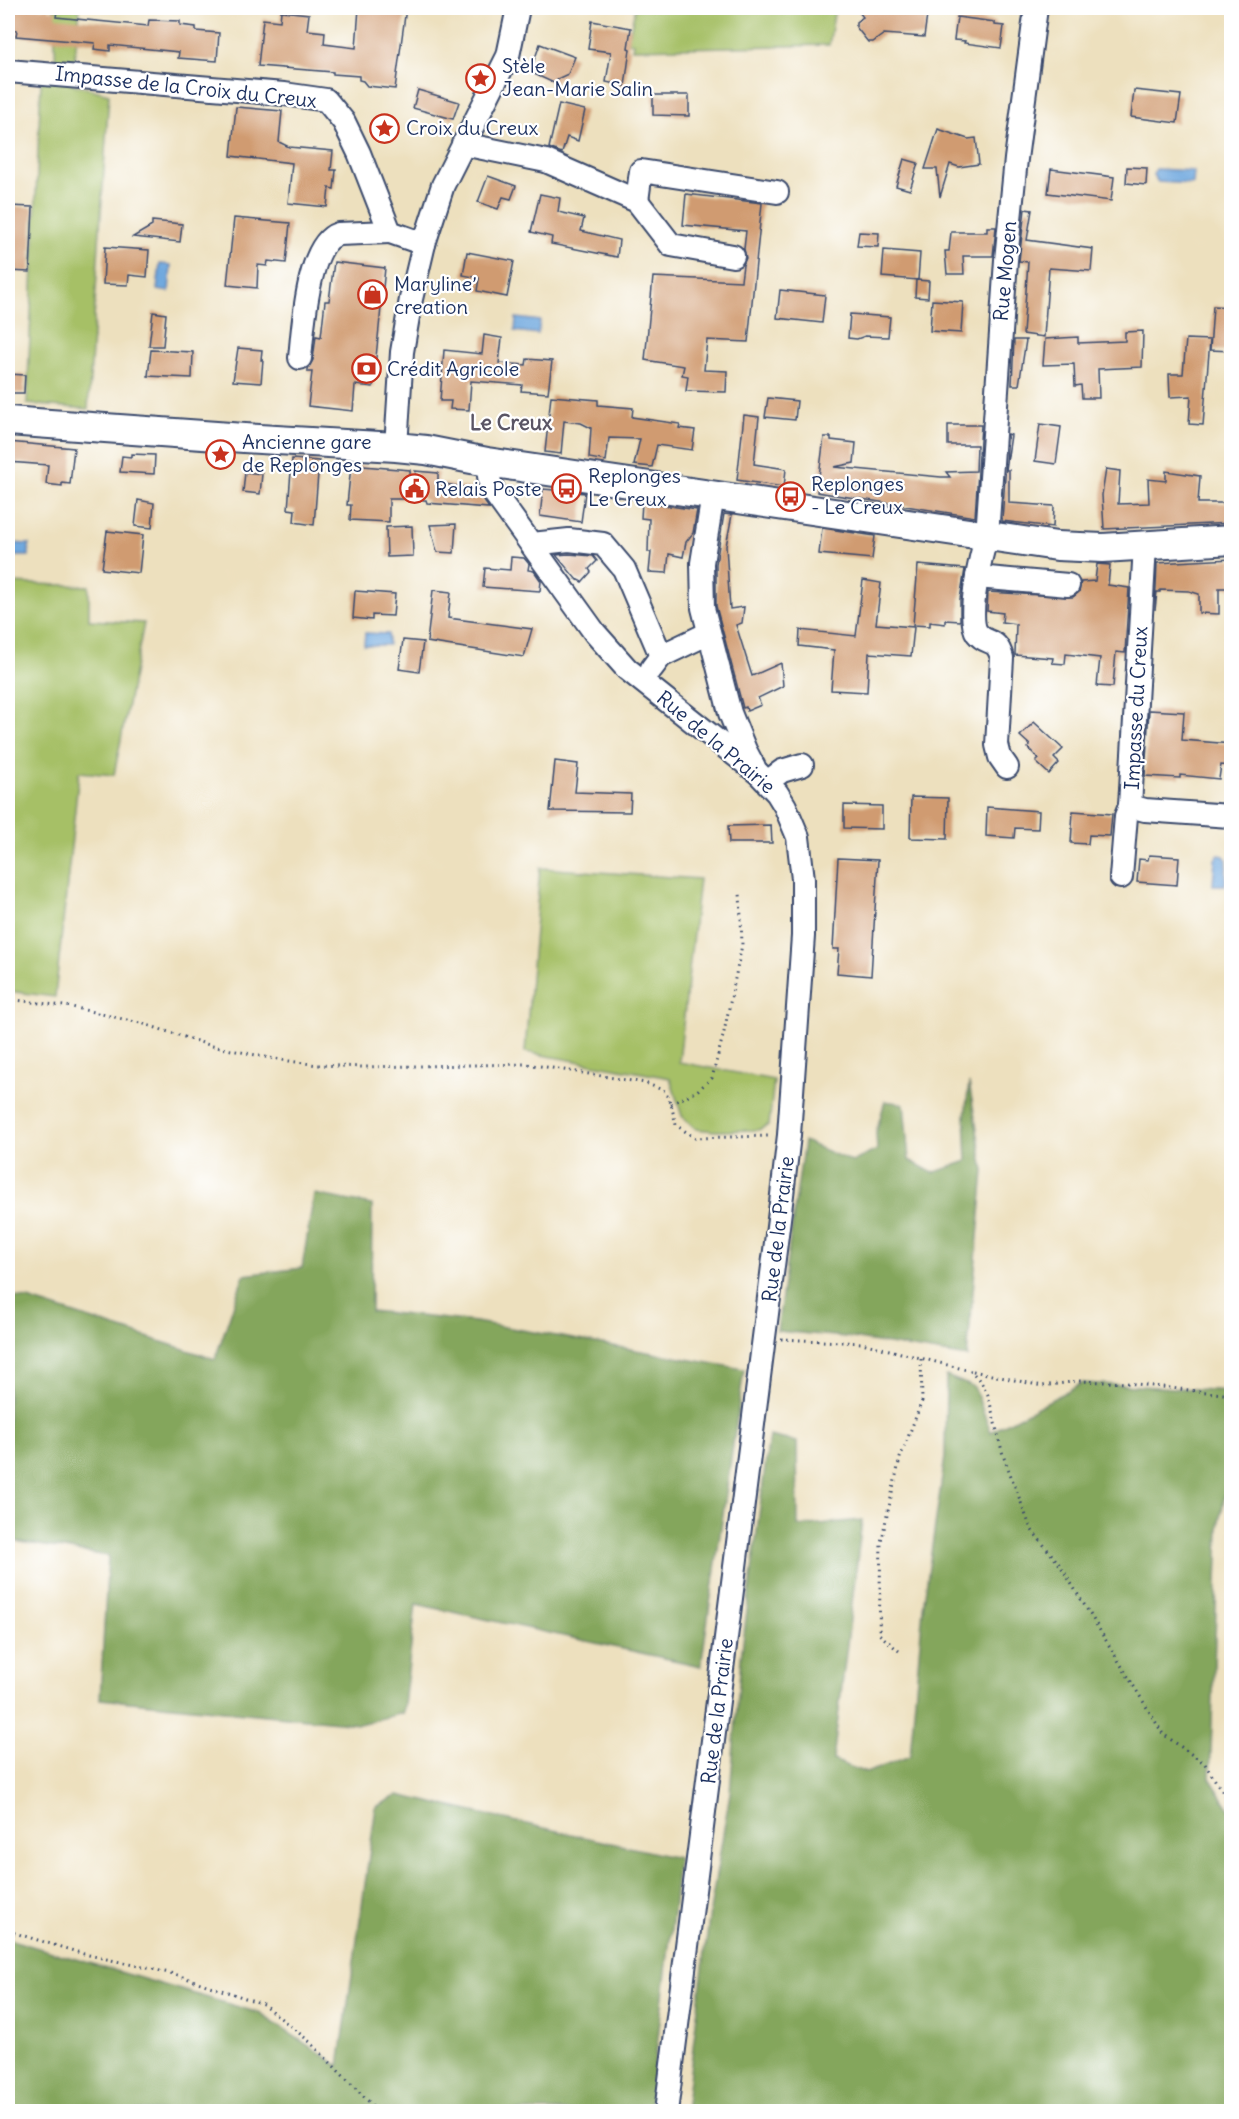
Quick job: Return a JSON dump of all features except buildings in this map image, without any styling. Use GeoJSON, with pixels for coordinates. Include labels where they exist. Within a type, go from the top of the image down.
{"type":"FeatureCollection","features":[{"type":"Feature","properties":{"kind":"main road"},"geometry":{"type":"LineString","coordinates":[[8,421],[426,450],[487,462],[1057,546],[1103,548],[1232,540]]}},
{"type":"Feature","properties":{"kind":"street"},"geometry":{"type":"LineString","coordinates":[[396,447],[402,352],[424,244],[443,185],[508,56],[518,8]]}},
{"type":"Feature","properties":{"kind":"street","name":"Rue Mogen"},"geometry":{"type":"LineString","coordinates":[[1006,767],[997,745],[1002,658],[1000,649],[975,631],[973,622],[977,577],[987,536],[1006,260],[1016,159],[1036,8]]}},
{"type":"Feature","properties":{"kind":"street","name":"Impasse de la Croix du Creux"},"geometry":{"type":"LineString","coordinates":[[8,70],[284,94],[326,100],[344,122],[359,153],[390,232]]}},
{"type":"Feature","properties":{"kind":"street"},"geometry":{"type":"LineString","coordinates":[[463,144],[546,161],[637,201],[671,245],[733,256]]}},
{"type":"Feature","properties":{"kind":"street"},"geometry":{"type":"LineString","coordinates":[[637,201],[641,171],[777,192]]}},
{"type":"Feature","properties":{"kind":"street"},"geometry":{"type":"LineString","coordinates":[[300,358],[308,289],[321,249],[330,236],[390,232],[424,244]]}},
{"type":"Feature","properties":{"kind":"street","name":"Rue de la Prairie"},"geometry":{"type":"LineString","coordinates":[[487,462],[490,483],[495,494],[595,633],[627,669],[703,728],[777,793],[793,819],[798,837],[803,879],[803,936],[789,1135],[666,2112]]}},
{"type":"Feature","properties":{"kind":"street"},"geometry":{"type":"LineString","coordinates":[[712,495],[705,535],[703,608],[730,713],[745,750],[762,778],[802,765]]}},
{"type":"Feature","properties":{"kind":"street"},"geometry":{"type":"LineString","coordinates":[[532,544],[569,540],[603,544],[624,569],[662,656]]}},
{"type":"Feature","properties":{"kind":"street","name":"Impasse du Creux"},"geometry":{"type":"LineString","coordinates":[[1145,545],[1130,806],[1145,810],[1230,816]]}},
{"type":"Feature","properties":{"kind":"street"},"geometry":{"type":"LineString","coordinates":[[977,577],[1068,585]]}},
{"type":"Feature","properties":{"kind":"street"},"geometry":{"type":"LineString","coordinates":[[642,680],[662,656],[709,633]]}},
{"type":"Feature","properties":{"kind":"street"},"geometry":{"type":"LineString","coordinates":[[703,728],[730,713]]}},
{"type":"Feature","properties":{"kind":"street"},"geometry":{"type":"LineString","coordinates":[[1120,877],[1126,816],[1130,806]]}},
{"type":"Feature","properties":{"kind":"path"},"geometry":{"type":"LineString","coordinates":[[671,1104],[697,1091],[712,1078],[742,945],[740,891]]}},
{"type":"Feature","properties":{"kind":"path"},"geometry":{"type":"LineString","coordinates":[[8,999],[72,1007],[144,1024],[212,1046],[318,1065],[363,1067],[527,1064],[645,1083],[665,1091],[676,1125],[695,1138],[789,1135]]}},
{"type":"Feature","properties":{"kind":"path"},"geometry":{"type":"LineString","coordinates":[[765,1338],[862,1343],[971,1371],[1042,1386],[1079,1381],[1127,1383],[1232,1395]]}},
{"type":"Feature","properties":{"kind":"path"},"geometry":{"type":"LineString","coordinates":[[899,1651],[879,1634],[881,1542],[900,1458],[922,1401],[921,1358]]}},
{"type":"Feature","properties":{"kind":"path"},"geometry":{"type":"LineString","coordinates":[[971,1371],[981,1382],[988,1395],[1003,1455],[1031,1529],[1060,1565],[1163,1734],[1205,1764],[1232,1811]]}},
{"type":"Feature","properties":{"kind":"path"},"geometry":{"type":"LineString","coordinates":[[8,1931],[84,1954],[174,1974],[263,2004],[310,2042],[379,2112]]}},
{"type":"Feature","properties":{"kind":"green space"},"geometry":{"type":"Polygon","coordinates":[[[54,8],[80,8],[72,84],[109,94],[88,409],[27,404],[41,81],[56,81],[54,8]]]}},
{"type":"Feature","properties":{"kind":"green space"},"geometry":{"type":"Polygon","coordinates":[[[635,8],[835,8],[829,45],[632,49],[633,43],[628,42],[635,8]]]}},
{"type":"Feature","properties":{"kind":"green space"},"geometry":{"type":"Polygon","coordinates":[[[8,583],[89,586],[89,620],[144,623],[114,775],[79,772],[55,997],[8,991],[8,583]]]}},
{"type":"Feature","properties":{"kind":"green space"},"geometry":{"type":"Polygon","coordinates":[[[540,868],[699,879],[679,1062],[774,1080],[769,1125],[758,1130],[696,1129],[682,1116],[670,1078],[525,1052],[540,868]]]}},
{"type":"Feature","properties":{"kind":"green space"},"geometry":{"type":"Polygon","coordinates":[[[969,1083],[984,1171],[967,1357],[846,1337],[777,1331],[804,1141],[852,1162],[877,1150],[876,1132],[885,1101],[904,1104],[909,1160],[933,1173],[967,1161],[965,1116],[969,1083]]]}},
{"type":"Feature","properties":{"kind":"green space"},"geometry":{"type":"Polygon","coordinates":[[[314,1194],[372,1205],[371,1311],[476,1322],[744,1369],[701,1666],[416,1604],[403,1713],[359,1724],[100,1699],[108,1556],[8,1540],[8,1296],[28,1299],[215,1359],[244,1275],[302,1268],[314,1194]]]}},
{"type":"Feature","properties":{"kind":"green space"},"geometry":{"type":"Polygon","coordinates":[[[946,1376],[974,1387],[991,1432],[1082,1383],[1231,1391],[1231,1457],[1219,1528],[1210,1778],[1231,1811],[1231,2111],[685,2111],[710,1911],[730,1793],[741,1658],[769,1436],[797,1442],[798,1526],[862,1520],[833,1760],[866,1773],[910,1756],[923,1608],[945,1457],[946,1376]]]}},
{"type":"Feature","properties":{"kind":"green space"},"geometry":{"type":"Polygon","coordinates":[[[398,1795],[678,1858],[649,2111],[8,2111],[8,1939],[259,2013],[339,2066],[376,1807],[398,1795]]]}},
{"type":"Feature","properties":{"kind":"water"},"geometry":{"type":"Polygon","coordinates":[[[1156,169],[1194,171],[1193,184],[1158,182],[1153,175],[1156,169]]]}},
{"type":"Feature","properties":{"kind":"water"},"geometry":{"type":"Polygon","coordinates":[[[160,264],[171,265],[169,292],[157,290],[160,264]]]}},
{"type":"Feature","properties":{"kind":"water"},"geometry":{"type":"Polygon","coordinates":[[[516,318],[540,321],[538,334],[515,331],[516,318]]]}},
{"type":"Feature","properties":{"kind":"water"},"geometry":{"type":"Polygon","coordinates":[[[8,543],[29,544],[29,556],[8,556],[8,543]]]}},
{"type":"Feature","properties":{"kind":"water"},"geometry":{"type":"Polygon","coordinates":[[[365,633],[388,634],[388,645],[364,645],[365,633]]]}},
{"type":"Feature","properties":{"kind":"water"},"geometry":{"type":"Polygon","coordinates":[[[1219,855],[1224,856],[1227,860],[1225,885],[1213,885],[1215,859],[1219,855]]]}},
{"type":"Feature","properties":{"kind":"place","name":"Stèle Jean-Marie Salin"},"geometry":{"type":"Point","coordinates":[481,78]}},
{"type":"Feature","properties":{"kind":"place","name":"Croix du Creux"},"geometry":{"type":"Point","coordinates":[385,128]}},
{"type":"Feature","properties":{"kind":"place","name":"Maryline’ creation"},"geometry":{"type":"Point","coordinates":[373,295]}},
{"type":"Feature","properties":{"kind":"place","name":"Crédit Agricole"},"geometry":{"type":"Point","coordinates":[366,369]}},
{"type":"Feature","properties":{"kind":"place","name":"Ancienne gare de Replonges"},"geometry":{"type":"Point","coordinates":[221,454]}},
{"type":"Feature","properties":{"kind":"place","name":"Replonges Le Creux"},"geometry":{"type":"Point","coordinates":[567,488]}},
{"type":"Feature","properties":{"kind":"place","name":"Relais Poste"},"geometry":{"type":"Point","coordinates":[414,489]}},
{"type":"Feature","properties":{"kind":"place","name":"Replonges - Le Creux"},"geometry":{"type":"Point","coordinates":[790,496]}},
{"type":"Feature","properties":{"kind":"district","name":"Le Creux"},"geometry":{"type":"Point","coordinates":[511,423]}}]}
